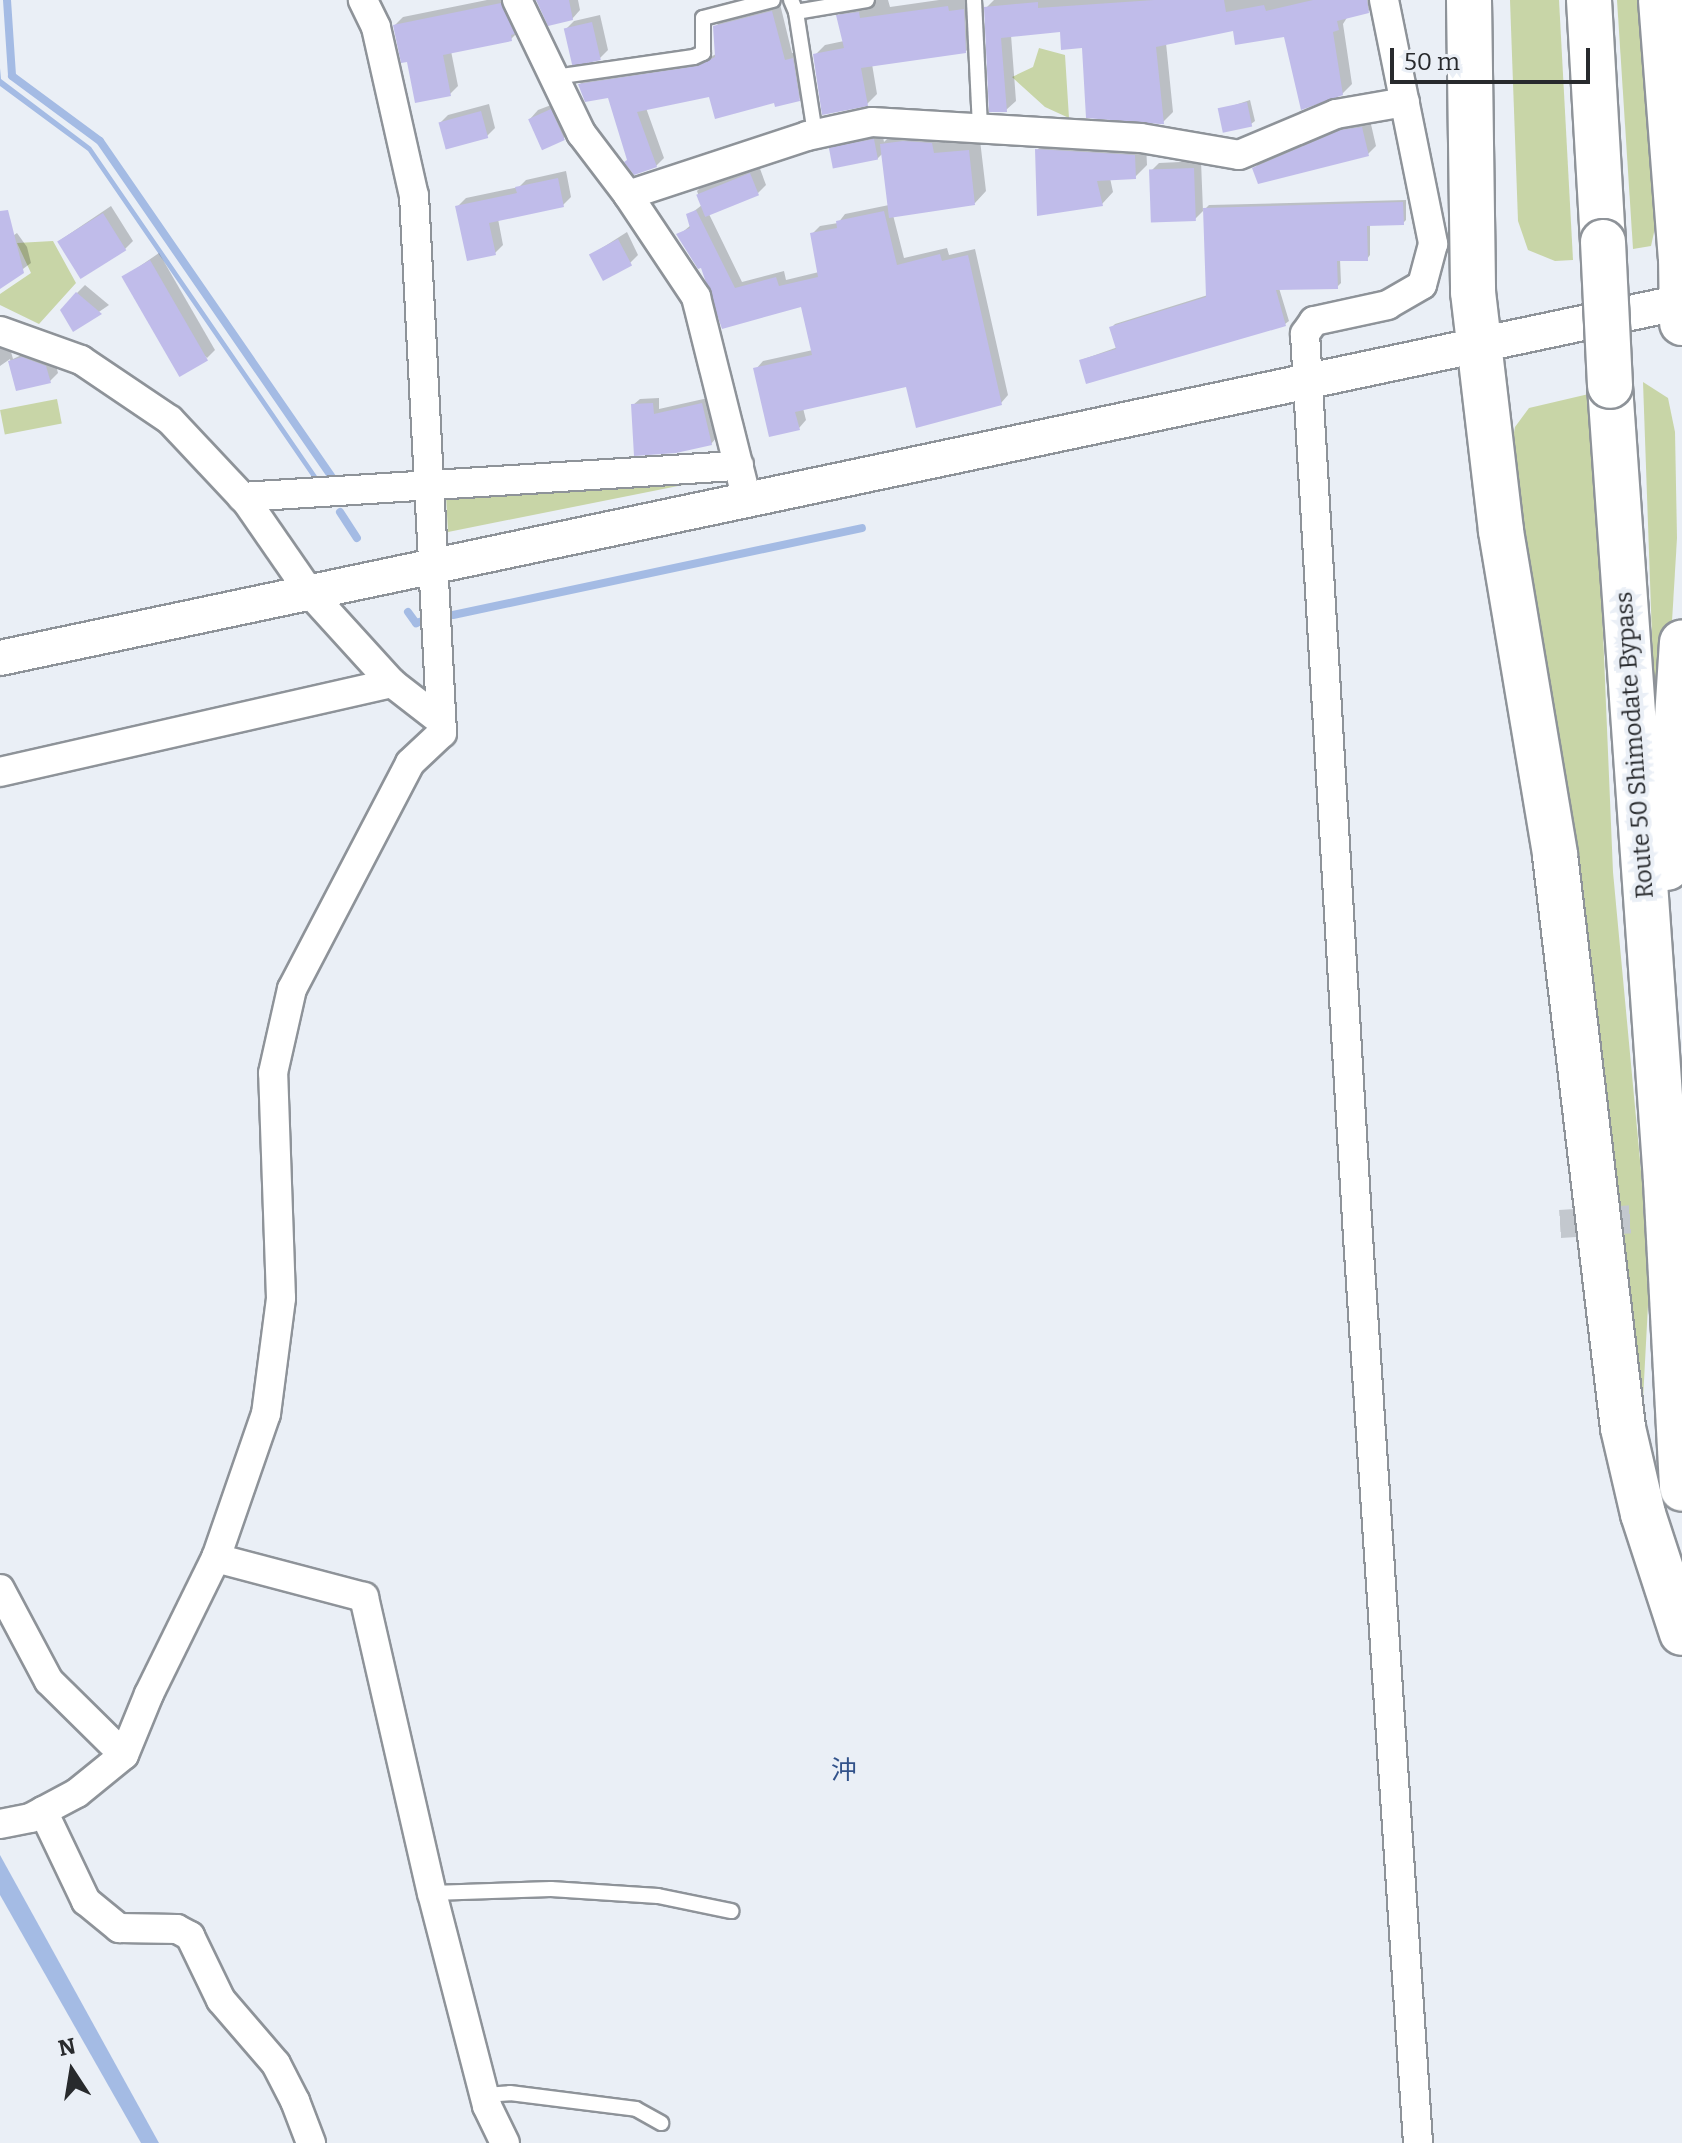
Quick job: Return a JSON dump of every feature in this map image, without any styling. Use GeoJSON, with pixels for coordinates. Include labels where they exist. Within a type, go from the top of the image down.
{"type":"FeatureCollection","features":[{"type":"Feature","properties":{"kind":"highway"},"geometry":{"type":"LineString","coordinates":[[1469,0],[1473,292],[1477,344],[1516,633],[1555,855],[1623,1428],[1643,1514],[1682,1633]]}},
{"type":"Feature","properties":{"kind":"highway","name":"Route 50 Shimodate Bypass"},"geometry":{"type":"LineString","coordinates":[[1589,0],[1610,386],[1655,1035],[1682,1489]]}},
{"type":"Feature","properties":{"kind":"highway"},"geometry":{"type":"LineString","coordinates":[[1661,0],[1682,323]]}},
{"type":"Feature","properties":{"kind":"highway"},"geometry":{"type":"LineString","coordinates":[[1655,1035],[1682,642]]}},
{"type":"Feature","properties":{"kind":"street"},"geometry":{"type":"LineString","coordinates":[[0,1824],[30,1818],[77,1793],[124,1755],[149,1694],[216,1558],[266,1414],[281,1298],[273,1073],[292,989],[410,763],[442,733],[414,196],[376,27],[363,0]]}},
{"type":"Feature","properties":{"kind":"street"},"geometry":{"type":"LineString","coordinates":[[517,0],[581,133],[628,195],[696,297],[747,500]]}},
{"type":"Feature","properties":{"kind":"street"},"geometry":{"type":"LineString","coordinates":[[1384,0],[1433,244],[1422,285],[1388,305],[1314,321],[1305,334],[1359,1253],[1418,2143]]}},
{"type":"Feature","properties":{"kind":"street"},"geometry":{"type":"LineString","coordinates":[[628,195],[815,134],[872,122],[1141,138],[1239,155],[1336,114],[1405,102]]}},
{"type":"Feature","properties":{"kind":"street"},"geometry":{"type":"LineString","coordinates":[[0,658],[1306,379],[1682,302]]}},
{"type":"Feature","properties":{"kind":"street"},"geometry":{"type":"LineString","coordinates":[[0,331],[81,360],[170,420],[242,497],[310,593],[392,683],[441,721]]}},
{"type":"Feature","properties":{"kind":"street"},"geometry":{"type":"LineString","coordinates":[[242,497],[739,466]]}},
{"type":"Feature","properties":{"kind":"street"},"geometry":{"type":"LineString","coordinates":[[0,772],[392,683]]}},
{"type":"Feature","properties":{"kind":"street"},"geometry":{"type":"LineString","coordinates":[[216,1558],[364,1597],[432,1893],[484,2095],[505,2143]]}},
{"type":"Feature","properties":{"kind":"street"},"geometry":{"type":"LineString","coordinates":[[0,1589],[49,1681],[124,1755]]}},
{"type":"Feature","properties":{"kind":"street"},"geometry":{"type":"LineString","coordinates":[[43,1811],[86,1901],[119,1928],[177,1929],[190,1936],[221,2000],[276,2064],[311,2143]]}},
{"type":"Feature","properties":{"kind":"lane"},"geometry":{"type":"LineString","coordinates":[[555,77],[694,57],[703,53],[703,18],[773,0]]}},
{"type":"Feature","properties":{"kind":"lane"},"geometry":{"type":"LineString","coordinates":[[815,134],[794,6],[867,0]]}},
{"type":"Feature","properties":{"kind":"lane"},"geometry":{"type":"LineString","coordinates":[[974,0],[980,128]]}},
{"type":"Feature","properties":{"kind":"lane"},"geometry":{"type":"LineString","coordinates":[[432,1893],[566,1890],[658,1896],[731,1911]]}},
{"type":"Feature","properties":{"kind":"lane"},"geometry":{"type":"LineString","coordinates":[[484,2095],[510,2093],[636,2109],[661,2123]]}},
{"type":"Feature","properties":{"kind":"green space"},"geometry":{"type":"Polygon","coordinates":[[[1510,0],[1559,0],[1573,260],[1555,261],[1528,250],[1518,221],[1510,0]]]}},
{"type":"Feature","properties":{"kind":"green space"},"geometry":{"type":"Polygon","coordinates":[[[1617,0],[1649,0],[1657,219],[1651,246],[1633,249],[1617,0]]]}},
{"type":"Feature","properties":{"kind":"green space"},"geometry":{"type":"Polygon","coordinates":[[[1039,48],[1065,55],[1069,118],[1045,107],[1012,77],[1033,67],[1039,48]]]}},
{"type":"Feature","properties":{"kind":"green space"},"geometry":{"type":"Polygon","coordinates":[[[53,241],[76,283],[39,324],[0,305],[0,294],[31,273],[17,243],[53,241]]]}},
{"type":"Feature","properties":{"kind":"green space"},"geometry":{"type":"Polygon","coordinates":[[[1643,382],[1668,398],[1675,432],[1677,538],[1664,755],[1657,780],[1643,382]]]}},
{"type":"Feature","properties":{"kind":"green space"},"geometry":{"type":"Polygon","coordinates":[[[1593,393],[1613,872],[1650,1267],[1642,1419],[1511,450],[1515,427],[1529,408],[1593,393]]]}},
{"type":"Feature","properties":{"kind":"green space"},"geometry":{"type":"Polygon","coordinates":[[[57,399],[62,424],[5,435],[0,410],[57,399]]]}},
{"type":"Feature","properties":{"kind":"green space"},"geometry":{"type":"Polygon","coordinates":[[[718,478],[448,532],[446,495],[718,478]]]}},
{"type":"Feature","properties":{"kind":"water"},"geometry":{"type":"Polygon","coordinates":[[[0,68],[1,79],[91,147],[319,479],[316,483],[88,151],[0,86],[0,68]]]}},
{"type":"Feature","properties":{"kind":"water"},"geometry":{"type":"Polygon","coordinates":[[[0,1855],[159,2143],[141,2143],[0,1895],[0,1855]]]}},
{"type":"Feature","properties":{"kind":"building"},"geometry":{"type":"Polygon","coordinates":[[[536,0],[569,0],[573,20],[548,26],[536,0]]]}},
{"type":"Feature","properties":{"kind":"building"},"geometry":{"type":"Polygon","coordinates":[[[1154,0],[1224,0],[1226,12],[1264,5],[1266,11],[1313,0],[1367,0],[1369,13],[1337,21],[1339,30],[1333,32],[1343,95],[1301,110],[1284,37],[1235,45],[1233,31],[1156,47],[1164,124],[1086,118],[1082,48],[1061,50],[1060,32],[1001,38],[1007,112],[989,112],[984,7],[1038,2],[1038,8],[1154,0]]]}},
{"type":"Feature","properties":{"kind":"building"},"geometry":{"type":"Polygon","coordinates":[[[501,3],[515,34],[511,35],[512,41],[443,55],[451,96],[415,103],[407,62],[401,63],[393,25],[501,3]]]}},
{"type":"Feature","properties":{"kind":"building"},"geometry":{"type":"Polygon","coordinates":[[[948,6],[949,11],[964,9],[966,53],[861,68],[868,106],[822,115],[813,54],[844,48],[836,15],[859,12],[860,18],[948,6]]]}},
{"type":"Feature","properties":{"kind":"building"},"geometry":{"type":"Polygon","coordinates":[[[772,11],[785,60],[793,58],[800,101],[775,107],[774,103],[715,119],[709,97],[637,112],[657,167],[634,175],[624,162],[627,160],[608,98],[585,102],[578,84],[698,66],[715,57],[713,26],[772,11]]]}},
{"type":"Feature","properties":{"kind":"building"},"geometry":{"type":"Polygon","coordinates":[[[592,22],[601,60],[573,67],[564,29],[592,22]]]}},
{"type":"Feature","properties":{"kind":"building"},"geometry":{"type":"Polygon","coordinates":[[[1247,102],[1252,126],[1223,133],[1218,108],[1247,102]]]}},
{"type":"Feature","properties":{"kind":"building"},"geometry":{"type":"Polygon","coordinates":[[[551,109],[565,140],[542,150],[528,119],[551,109]]]}},
{"type":"Feature","properties":{"kind":"building"},"geometry":{"type":"Polygon","coordinates":[[[481,111],[488,138],[446,149],[438,122],[481,111]]]}},
{"type":"Feature","properties":{"kind":"building"},"geometry":{"type":"Polygon","coordinates":[[[1362,127],[1369,156],[1258,184],[1252,168],[1341,130],[1362,127]]]}},
{"type":"Feature","properties":{"kind":"building"},"geometry":{"type":"Polygon","coordinates":[[[874,139],[878,160],[833,168],[829,148],[874,139]]]}},
{"type":"Feature","properties":{"kind":"building"},"geometry":{"type":"Polygon","coordinates":[[[903,141],[932,143],[934,153],[969,150],[975,205],[889,218],[880,144],[903,141]]]}},
{"type":"Feature","properties":{"kind":"building"},"geometry":{"type":"Polygon","coordinates":[[[1035,149],[1135,155],[1136,179],[1097,181],[1103,206],[1037,216],[1035,149]]]}},
{"type":"Feature","properties":{"kind":"building"},"geometry":{"type":"Polygon","coordinates":[[[1194,168],[1196,221],[1151,223],[1149,170],[1194,168]]]}},
{"type":"Feature","properties":{"kind":"building"},"geometry":{"type":"Polygon","coordinates":[[[750,173],[759,195],[705,217],[696,195],[750,173]]]}},
{"type":"Feature","properties":{"kind":"building"},"geometry":{"type":"Polygon","coordinates":[[[558,178],[564,207],[489,223],[496,255],[467,261],[455,206],[517,193],[515,187],[558,178]]]}},
{"type":"Feature","properties":{"kind":"building"},"geometry":{"type":"Polygon","coordinates":[[[1403,202],[1404,225],[1367,226],[1368,261],[1337,261],[1338,289],[1276,290],[1286,326],[1086,384],[1079,360],[1116,349],[1109,327],[1206,297],[1203,208],[1403,202]]]}},
{"type":"Feature","properties":{"kind":"building"},"geometry":{"type":"Polygon","coordinates":[[[8,210],[24,273],[0,289],[0,211],[8,210]]]}},
{"type":"Feature","properties":{"kind":"building"},"geometry":{"type":"Polygon","coordinates":[[[696,210],[735,288],[776,277],[779,286],[818,277],[810,233],[837,228],[836,221],[884,211],[897,265],[940,254],[942,261],[968,255],[1002,405],[916,428],[906,387],[795,412],[800,430],[769,437],[753,368],[812,355],[801,307],[722,329],[701,268],[698,269],[676,234],[690,228],[686,214],[696,210]]]}},
{"type":"Feature","properties":{"kind":"building"},"geometry":{"type":"Polygon","coordinates":[[[103,213],[126,250],[81,279],[57,242],[103,213]]]}},
{"type":"Feature","properties":{"kind":"building"},"geometry":{"type":"Polygon","coordinates":[[[618,239],[632,265],[603,281],[589,254],[618,239]]]}},
{"type":"Feature","properties":{"kind":"building"},"geometry":{"type":"Polygon","coordinates":[[[150,260],[208,360],[179,377],[121,276],[150,260]]]}},
{"type":"Feature","properties":{"kind":"building"},"geometry":{"type":"Polygon","coordinates":[[[76,292],[102,314],[73,332],[60,310],[76,292]]]}},
{"type":"Feature","properties":{"kind":"building"},"geometry":{"type":"Polygon","coordinates":[[[22,357],[46,366],[51,383],[16,391],[8,361],[22,357]]]}},
{"type":"Feature","properties":{"kind":"building"},"geometry":{"type":"Polygon","coordinates":[[[653,403],[654,414],[702,403],[712,445],[676,453],[634,456],[631,404],[653,403]]]}},
{"type":"Feature","properties":{"kind":"waterway"},"geometry":{"type":"LineString","coordinates":[[7,0],[12,76],[100,141],[332,477]]}},
{"type":"Feature","properties":{"kind":"waterway"},"geometry":{"type":"LineString","coordinates":[[340,512],[357,538]]}},
{"type":"Feature","properties":{"kind":"waterway"},"geometry":{"type":"LineString","coordinates":[[453,615],[862,528]]}},
{"type":"Feature","properties":{"kind":"waterway"},"geometry":{"type":"LineString","coordinates":[[408,612],[416,623],[426,620]]}},
{"type":"Feature","properties":{"kind":"tunnel"},"geometry":{"type":"LineString","coordinates":[[1560,1224],[1681,1216]]}},
{"type":"Feature","properties":{"kind":"district","name":"沖"},"geometry":{"type":"Point","coordinates":[844,1771]}}]}
